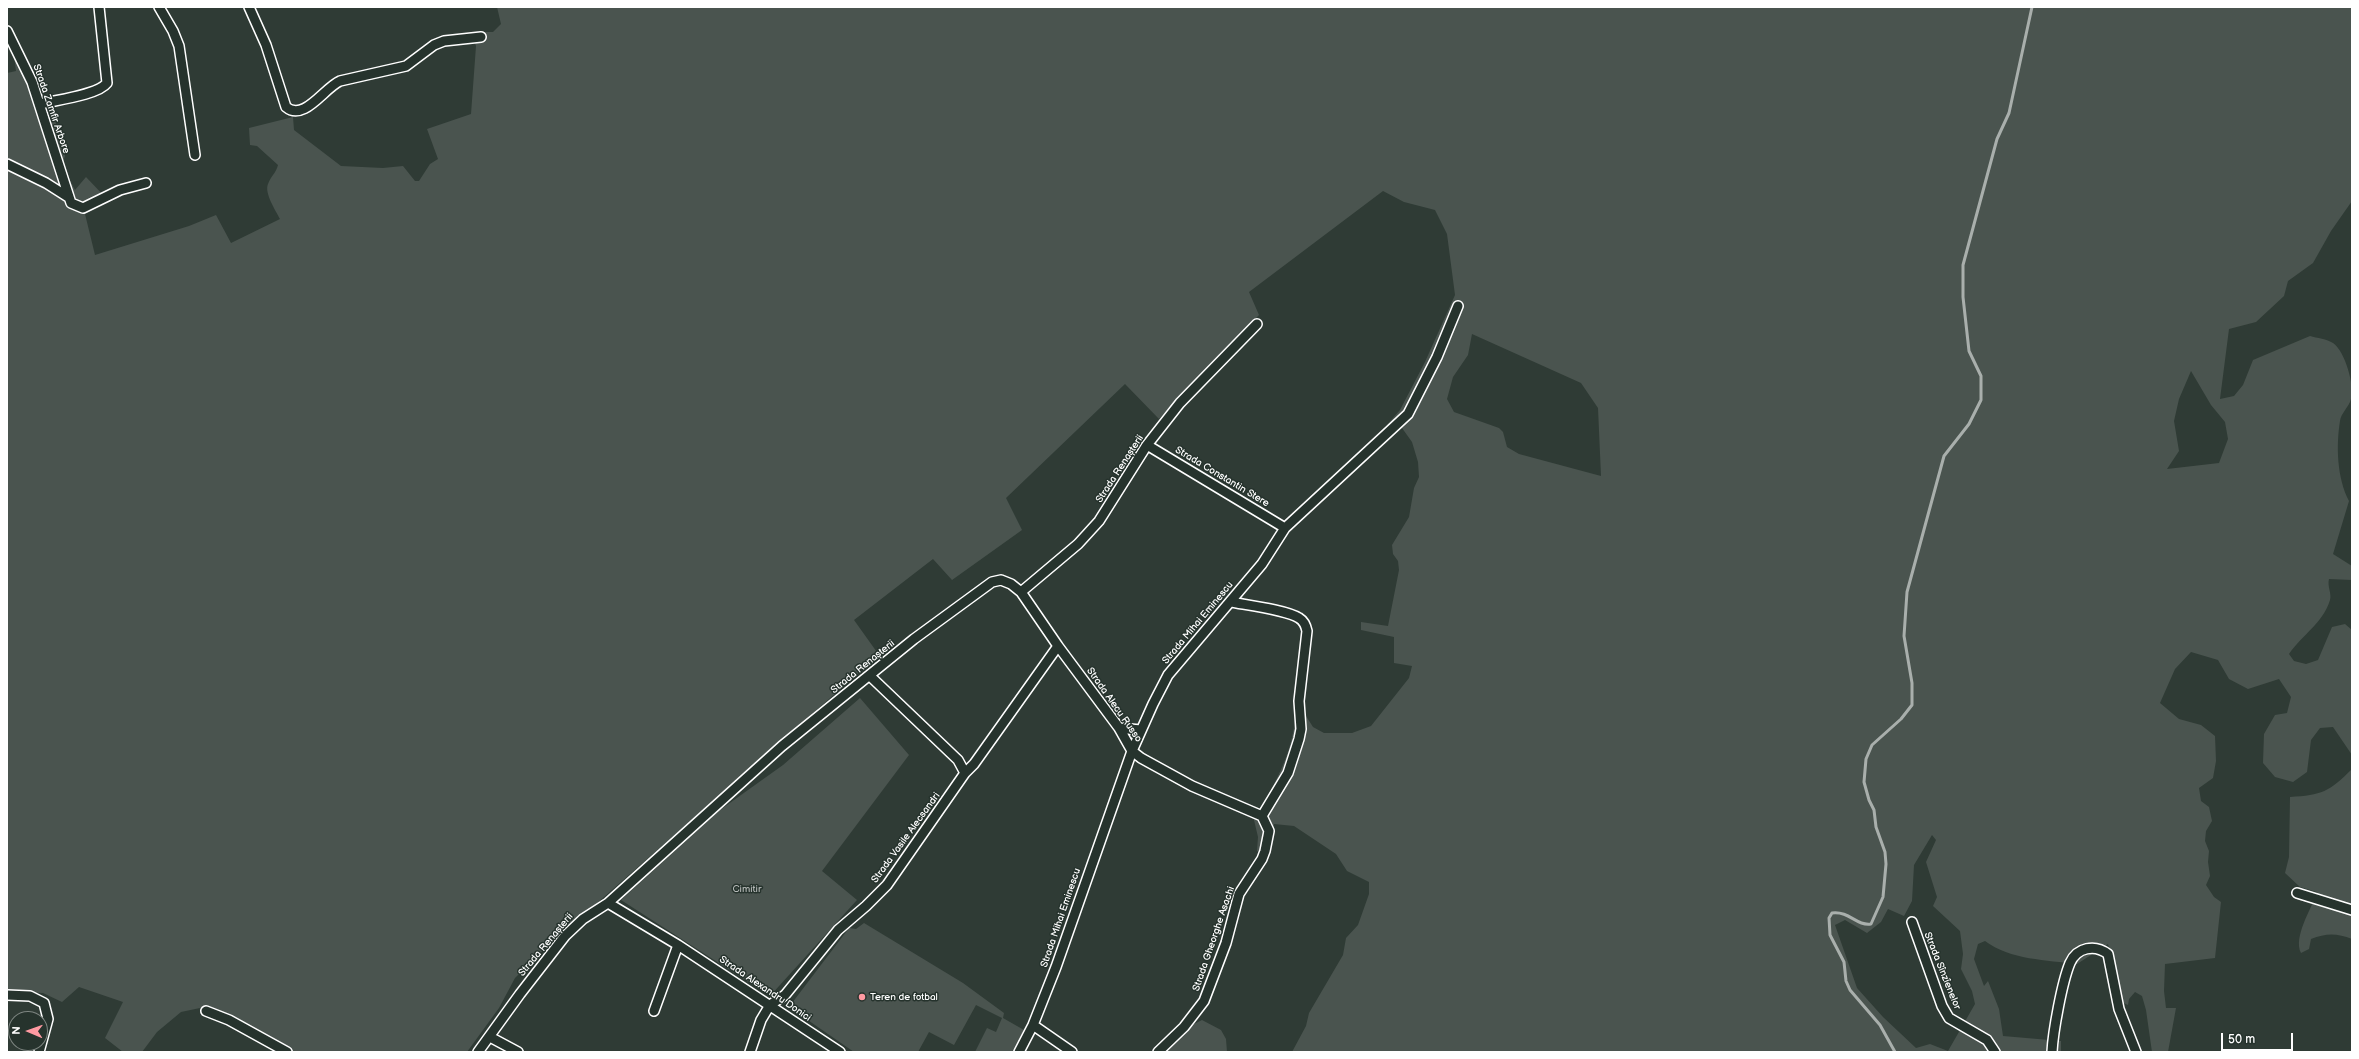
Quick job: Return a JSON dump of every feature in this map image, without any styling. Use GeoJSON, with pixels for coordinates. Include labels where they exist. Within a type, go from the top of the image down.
{"type":"FeatureCollection","features":[{"type":"Feature","properties":{"kind":"street"},"geometry":{"type":"LineString","coordinates":[[40,104],[89,92],[104,87],[107,83],[99,7]]}},
{"type":"Feature","properties":{"kind":"street"},"geometry":{"type":"LineString","coordinates":[[159,7],[173,31],[179,46],[195,155]]}},
{"type":"Feature","properties":{"kind":"street"},"geometry":{"type":"LineString","coordinates":[[249,7],[266,45],[286,107],[291,111],[298,112],[331,85],[340,81],[406,66],[434,45],[444,41],[480,37]]}},
{"type":"Feature","properties":{"kind":"street","name":"Strada Zamfir Arbore"},"geometry":{"type":"LineString","coordinates":[[7,31],[19,53],[40,104],[68,197]]}},
{"type":"Feature","properties":{"kind":"street"},"geometry":{"type":"LineString","coordinates":[[7,164],[46,183],[68,197],[76,206],[83,208],[120,190],[146,183]]}},
{"type":"Feature","properties":{"kind":"street","name":"Strada Mihai Eminescu"},"geometry":{"type":"LineString","coordinates":[[1019,1052],[1033,1025],[1056,968],[1132,751],[1168,675],[1262,564],[1285,528],[1408,414],[1437,358],[1458,306]]}},
{"type":"Feature","properties":{"kind":"street","name":"Strada Renașterii"},"geometry":{"type":"LineString","coordinates":[[478,1052],[565,936],[583,919],[608,903],[782,746],[914,639],[992,582],[1001,580],[1011,584],[1021,592],[1078,544],[1099,521],[1147,446],[1180,403],[1257,324]]}},
{"type":"Feature","properties":{"kind":"street","name":"Strada Constantin Stere"},"geometry":{"type":"LineString","coordinates":[[1147,446],[1285,528]]}},
{"type":"Feature","properties":{"kind":"street","name":"Strada Alecu Russo"},"geometry":{"type":"LineString","coordinates":[[1021,592],[1058,646],[1119,728],[1132,751],[1141,758],[1192,786],[1262,816]]}},
{"type":"Feature","properties":{"kind":"street"},"geometry":{"type":"LineString","coordinates":[[1231,602],[1298,617],[1304,622],[1307,632],[1299,701],[1301,729],[1299,739],[1288,773],[1262,816]]}},
{"type":"Feature","properties":{"kind":"street","name":"Strada Vasile Alecsandri"},"geometry":{"type":"LineString","coordinates":[[750,1052],[761,1020],[770,1005],[785,995],[838,930],[866,906],[887,885],[965,773],[974,764],[1058,646]]}},
{"type":"Feature","properties":{"kind":"street"},"geometry":{"type":"LineString","coordinates":[[870,676],[958,760],[965,773]]}},
{"type":"Feature","properties":{"kind":"street"},"geometry":{"type":"LineString","coordinates":[[1119,728],[1142,730]]}},
{"type":"Feature","properties":{"kind":"street","name":"Strada Gheorghe Asachi"},"geometry":{"type":"LineString","coordinates":[[1158,1052],[1184,1027],[1204,1001],[1226,944],[1239,894],[1262,859],[1265,851],[1268,831],[1262,816]]}},
{"type":"Feature","properties":{"kind":"street"},"geometry":{"type":"LineString","coordinates":[[2297,893],[2352,910]]}},
{"type":"Feature","properties":{"kind":"street","name":"Strada Alexandru Donici"},"geometry":{"type":"LineString","coordinates":[[608,903],[678,945],[840,1052]]}},
{"type":"Feature","properties":{"kind":"street","name":"Strada Sînzîenelor"},"geometry":{"type":"LineString","coordinates":[[1912,922],[1942,1006],[1949,1018],[1987,1040],[1995,1052]]}},
{"type":"Feature","properties":{"kind":"street"},"geometry":{"type":"LineString","coordinates":[[654,1011],[678,945]]}},
{"type":"Feature","properties":{"kind":"street"},"geometry":{"type":"LineString","coordinates":[[2052,1052],[2060,1003],[2070,963],[2080,951],[2092,948],[2101,949],[2108,954],[2119,1009],[2136,1052]]}},
{"type":"Feature","properties":{"kind":"street"},"geometry":{"type":"LineString","coordinates":[[7,995],[30,996],[44,1003],[48,1012],[46,1029],[39,1052]]}},
{"type":"Feature","properties":{"kind":"street"},"geometry":{"type":"LineString","coordinates":[[206,1011],[229,1020],[287,1052]]}},
{"type":"Feature","properties":{"kind":"street"},"geometry":{"type":"LineString","coordinates":[[1033,1025],[1072,1052]]}},
{"type":"Feature","properties":{"kind":"street"},"geometry":{"type":"LineString","coordinates":[[490,1037],[518,1052]]}},
{"type":"Feature","properties":{"kind":"green space"},"geometry":{"type":"Polygon","coordinates":[[[497,7],[2352,7],[2352,201],[2331,231],[2313,263],[2288,281],[2284,296],[2256,322],[2229,329],[2220,399],[2234,396],[2243,385],[2253,360],[2310,336],[2333,343],[2341,353],[2348,369],[2352,393],[2350,402],[2341,418],[2338,441],[2338,462],[2342,482],[2349,501],[2333,554],[2352,566],[2352,580],[2329,579],[2330,600],[2327,608],[2317,622],[2289,654],[2294,661],[2306,664],[2318,660],[2332,627],[2345,624],[2352,630],[2352,755],[2333,727],[2320,728],[2311,740],[2307,772],[2293,782],[2275,777],[2263,763],[2264,734],[2275,715],[2287,713],[2291,697],[2279,679],[2248,689],[2229,679],[2218,660],[2191,652],[2175,669],[2160,703],[2179,719],[2201,725],[2215,736],[2216,761],[2213,778],[2199,788],[2201,801],[2209,807],[2212,821],[2206,831],[2205,841],[2209,851],[2208,862],[2210,876],[2206,885],[2214,897],[2221,902],[2215,958],[2165,964],[2164,991],[2166,1008],[2176,1008],[2168,1052],[2152,1052],[2146,1010],[2142,996],[2135,992],[2129,999],[2128,1005],[2121,1002],[2108,944],[2077,964],[2017,956],[1985,941],[1978,944],[1974,959],[1984,986],[1988,981],[1999,1009],[2003,1036],[2061,1041],[2061,1052],[1292,1052],[1306,1026],[1309,1013],[1343,955],[1346,938],[1358,925],[1369,894],[1369,882],[1347,871],[1336,854],[1294,826],[1274,824],[1270,855],[1257,851],[1258,837],[1254,820],[1281,770],[1291,743],[1295,716],[1306,716],[1313,727],[1324,733],[1352,733],[1371,726],[1409,678],[1412,666],[1394,663],[1394,637],[1361,630],[1361,622],[1388,626],[1399,570],[1398,561],[1393,554],[1392,545],[1409,517],[1414,488],[1419,477],[1418,462],[1412,442],[1402,428],[1396,431],[1387,425],[1400,410],[1425,362],[1455,295],[1447,234],[1435,210],[1404,202],[1383,191],[1249,292],[1259,315],[1159,419],[1125,384],[1006,498],[1022,530],[952,580],[933,559],[854,620],[879,655],[538,955],[515,978],[499,1008],[467,1052],[295,1052],[219,1011],[200,1008],[181,1012],[157,1032],[142,1052],[123,1052],[105,1038],[123,1002],[79,987],[62,1002],[43,993],[7,991],[7,73],[16,71],[14,56],[21,50],[44,98],[51,106],[65,156],[62,165],[75,190],[86,177],[107,199],[85,214],[95,255],[189,226],[216,215],[231,243],[280,219],[271,202],[267,188],[269,181],[278,165],[257,146],[250,145],[249,128],[293,117],[294,130],[341,166],[383,168],[403,166],[415,181],[419,181],[430,164],[438,159],[427,129],[471,114],[476,46],[471,32],[493,32],[501,24],[497,7]],[[1472,334],[1468,355],[1453,377],[1447,399],[1454,412],[1499,428],[1503,432],[1507,447],[1519,454],[1601,476],[1598,408],[1581,383],[1472,334]],[[2191,371],[2179,399],[2174,421],[2179,451],[2167,469],[2219,463],[2228,439],[2225,422],[2211,405],[2191,371]],[[1932,835],[1914,865],[1912,901],[1904,916],[1888,909],[1881,922],[1867,933],[1845,920],[1835,925],[1857,988],[1883,1017],[1916,1048],[1930,1044],[1948,1051],[1975,1004],[1972,991],[1961,969],[1963,954],[1960,931],[1933,906],[1937,897],[1926,862],[1936,840],[1932,835]]]}},
{"type":"Feature","properties":{"kind":"green space","name":"Cimitir"},"geometry":{"type":"Polygon","coordinates":[[[860,698],[909,755],[822,871],[857,900],[770,996],[621,900],[720,810],[783,765],[860,698]]]}},
{"type":"Feature","properties":{"kind":"green space"},"geometry":{"type":"Polygon","coordinates":[[[2352,769],[2352,939],[2332,934],[2316,937],[2311,939],[2309,949],[2301,953],[2299,939],[2301,931],[2317,892],[2300,887],[2285,873],[2289,857],[2290,797],[2310,795],[2324,791],[2337,783],[2352,769]]]}},
{"type":"Feature","properties":{"kind":"green space"},"geometry":{"type":"Polygon","coordinates":[[[864,923],[963,983],[1004,1013],[1003,1018],[1024,1030],[1012,1052],[975,1052],[987,1028],[996,1032],[1002,1018],[976,1005],[954,1045],[929,1032],[918,1052],[854,1052],[789,1007],[849,928],[856,929],[864,923]]]}},
{"type":"Feature","properties":{"kind":"green space"},"geometry":{"type":"Polygon","coordinates":[[[1202,1020],[1221,1030],[1226,1039],[1227,1052],[1162,1052],[1192,1025],[1202,1020]]]}},
{"type":"Feature","properties":{"kind":"waterway"},"geometry":{"type":"LineString","coordinates":[[1895,1052],[1880,1025],[1850,990],[1846,981],[1844,962],[1830,935],[1829,918],[1832,913],[1838,913],[1844,914],[1861,923],[1871,924],[1883,897],[1886,864],[1885,852],[1876,827],[1874,810],[1869,800],[1864,782],[1866,759],[1872,745],[1901,719],[1912,705],[1912,683],[1904,636],[1907,592],[1944,456],[1969,424],[1981,400],[1981,376],[1969,351],[1963,297],[1963,265],[1997,139],[2009,113],[2032,7]]}},
{"type":"Feature","properties":{"kind":"place","name":"Teren de fotbal"},"geometry":{"type":"Point","coordinates":[862,997]}}]}
